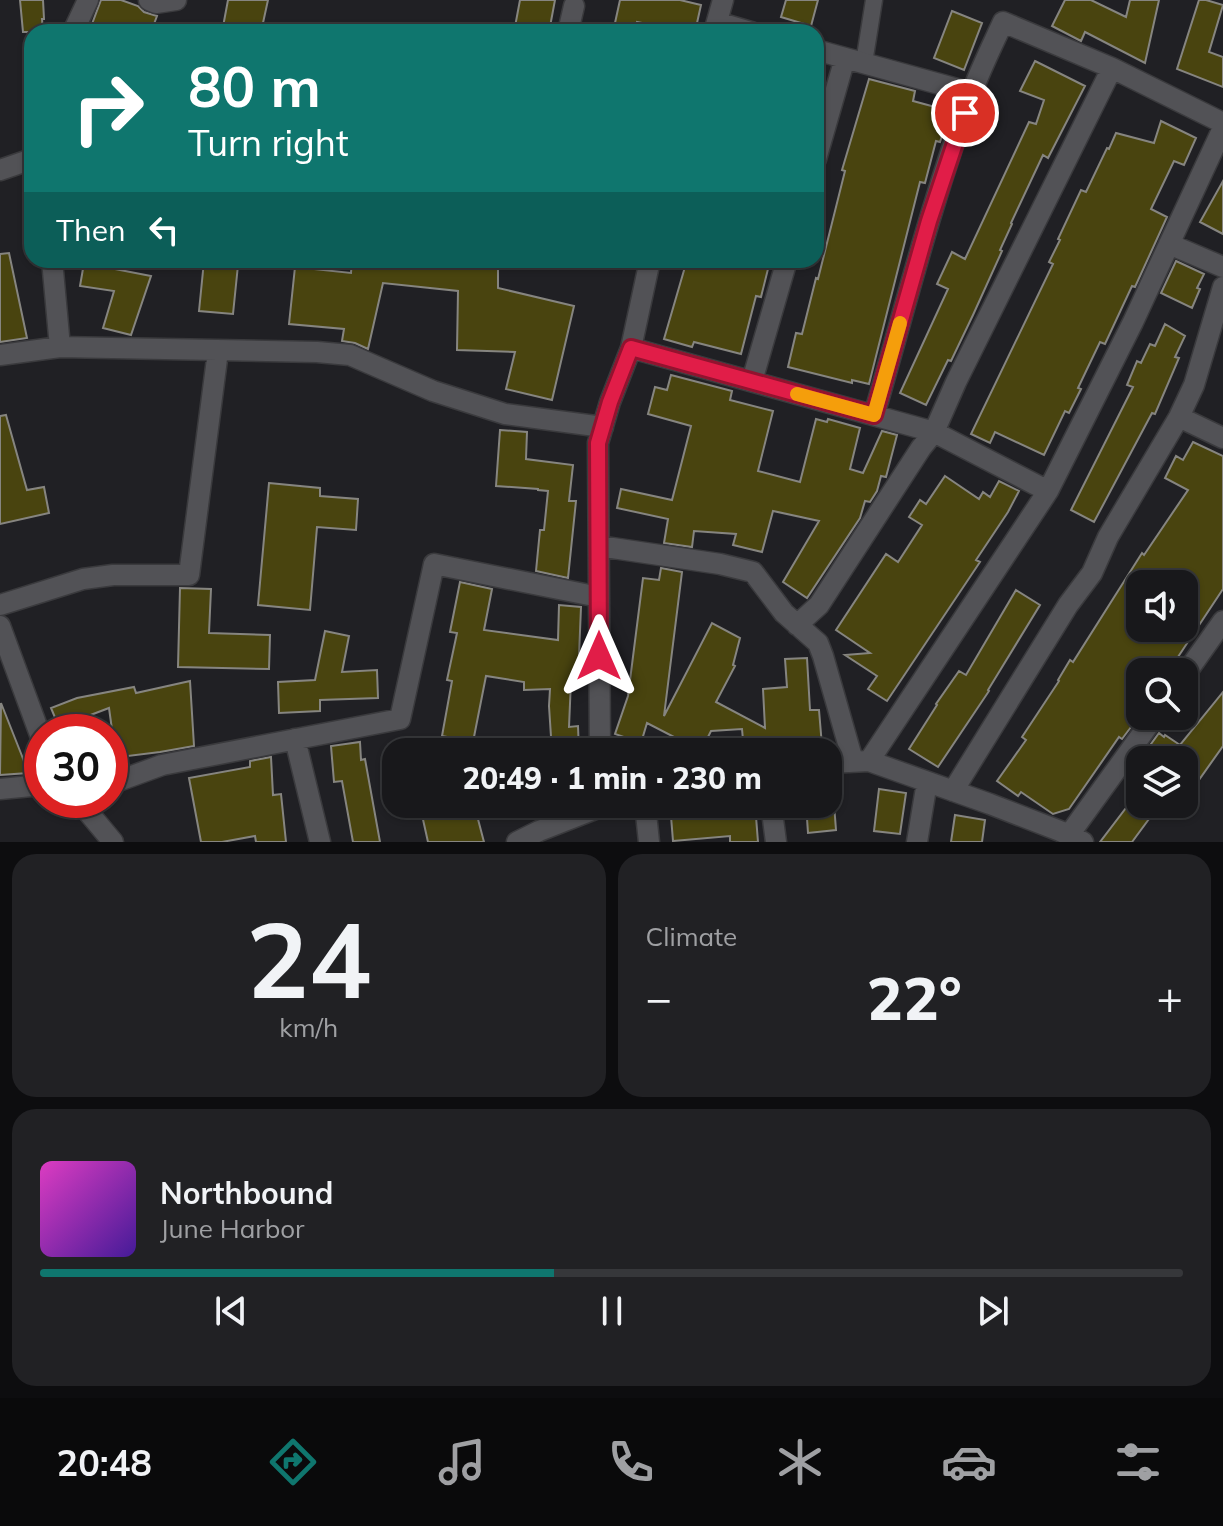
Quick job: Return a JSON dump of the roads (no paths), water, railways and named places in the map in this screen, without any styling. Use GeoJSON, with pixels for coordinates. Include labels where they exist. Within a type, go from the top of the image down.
{"type":"FeatureCollection","features":[{"type":"Feature","properties":{"kind":"street"},"geometry":{"type":"LineString","coordinates":[[77,24],[88,0]]}},
{"type":"Feature","properties":{"kind":"street"},"geometry":{"type":"LineString","coordinates":[[149,0],[156,3],[176,0]]}},
{"type":"Feature","properties":{"kind":"street"},"geometry":{"type":"LineString","coordinates":[[716,24],[723,0]]}},
{"type":"Feature","properties":{"kind":"street"},"geometry":{"type":"LineString","coordinates":[[824,138],[874,0]]}},
{"type":"Feature","properties":{"kind":"street"},"geometry":{"type":"LineString","coordinates":[[570,24],[574,6]]}},
{"type":"Feature","properties":{"kind":"street"},"geometry":{"type":"LineString","coordinates":[[861,761],[1048,491],[1133,322],[1223,125],[1112,68],[1003,22],[972,93],[929,221],[874,415]]}},
{"type":"Feature","properties":{"kind":"street"},"geometry":{"type":"LineString","coordinates":[[824,52],[972,93]]}},
{"type":"Feature","properties":{"kind":"street"},"geometry":{"type":"LineString","coordinates":[[797,625],[819,605],[934,432],[962,368],[1112,68]]}},
{"type":"Feature","properties":{"kind":"street"},"geometry":{"type":"LineString","coordinates":[[0,170],[24,162]]}},
{"type":"Feature","properties":{"kind":"street"},"geometry":{"type":"LineString","coordinates":[[1169,244],[1223,267]]}},
{"type":"Feature","properties":{"kind":"street"},"geometry":{"type":"LineString","coordinates":[[53,268],[60,347]]}},
{"type":"Feature","properties":{"kind":"street"},"geometry":{"type":"LineString","coordinates":[[600,738],[598,443],[631,348],[648,268]]}},
{"type":"Feature","properties":{"kind":"street"},"geometry":{"type":"LineString","coordinates":[[752,381],[785,268]]}},
{"type":"Feature","properties":{"kind":"street"},"geometry":{"type":"LineString","coordinates":[[953,791],[1068,605],[1092,573],[1108,537],[1179,417],[1194,385],[1223,287]]}},
{"type":"Feature","properties":{"kind":"street"},"geometry":{"type":"LineString","coordinates":[[0,355],[60,347],[350,355],[433,391],[494,411],[603,427]]}},
{"type":"Feature","properties":{"kind":"street"},"geometry":{"type":"LineString","coordinates":[[631,348],[934,432],[1048,491]]}},
{"type":"Feature","properties":{"kind":"street"},"geometry":{"type":"LineString","coordinates":[[0,605],[83,579],[113,575],[189,575],[218,351]]}},
{"type":"Feature","properties":{"kind":"street"},"geometry":{"type":"LineString","coordinates":[[1179,417],[1223,438]]}},
{"type":"Feature","properties":{"kind":"street"},"geometry":{"type":"LineString","coordinates":[[599,546],[753,572],[784,613],[818,643],[861,761]]}},
{"type":"Feature","properties":{"kind":"street"},"geometry":{"type":"LineString","coordinates":[[128,777],[162,765],[400,719],[434,564],[599,597]]}},
{"type":"Feature","properties":{"kind":"street"},"geometry":{"type":"LineString","coordinates":[[0,626],[32,714]]}},
{"type":"Feature","properties":{"kind":"street"},"geometry":{"type":"LineString","coordinates":[[1197,658],[1221,626]]}},
{"type":"Feature","properties":{"kind":"street"},"geometry":{"type":"LineString","coordinates":[[842,762],[861,761],[927,782],[1063,837],[1144,730]]}},
{"type":"Feature","properties":{"kind":"street"},"geometry":{"type":"LineString","coordinates":[[295,739],[320,842]]}},
{"type":"Feature","properties":{"kind":"street"},"geometry":{"type":"LineString","coordinates":[[917,842],[927,782]]}},
{"type":"Feature","properties":{"kind":"street"},"geometry":{"type":"LineString","coordinates":[[0,789],[24,787]]}},
{"type":"Feature","properties":{"kind":"street"},"geometry":{"type":"LineString","coordinates":[[93,818],[113,842]]}},
{"type":"Feature","properties":{"kind":"street"},"geometry":{"type":"LineString","coordinates":[[517,842],[572,818]]}},
{"type":"Feature","properties":{"kind":"street"},"geometry":{"type":"LineString","coordinates":[[646,818],[649,842]]}},
{"type":"Feature","properties":{"kind":"street"},"geometry":{"type":"LineString","coordinates":[[773,818],[776,842]]}}]}
